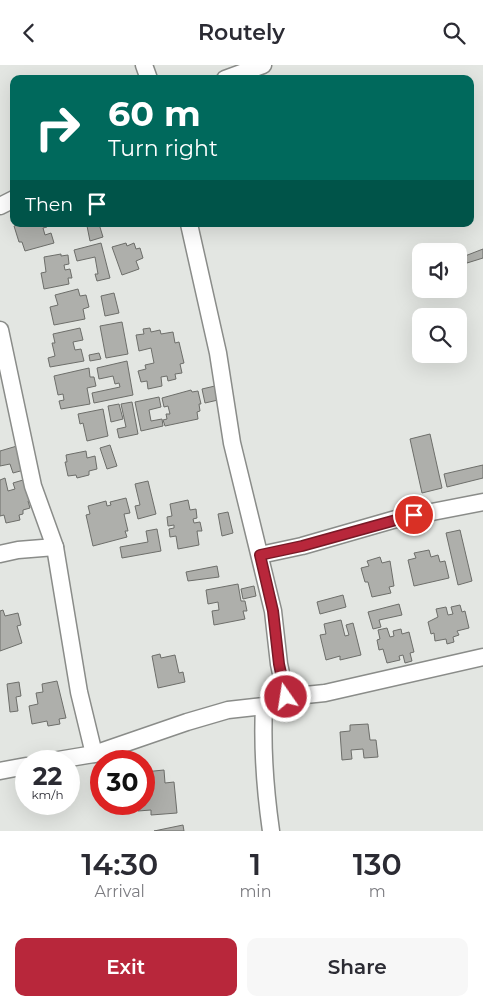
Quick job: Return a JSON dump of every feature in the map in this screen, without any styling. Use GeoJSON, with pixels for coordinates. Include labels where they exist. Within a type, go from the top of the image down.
{"type":"FeatureCollection","features":[{"type":"Feature","properties":{"kind":"street"},"geometry":{"type":"LineString","coordinates":[[236,75],[263,65]]}},
{"type":"Feature","properties":{"kind":"street"},"geometry":{"type":"LineString","coordinates":[[190,227],[218,353],[232,443],[273,611],[279,664],[286,697]]}},
{"type":"Feature","properties":{"kind":"street"},"geometry":{"type":"LineString","coordinates":[[0,330],[33,486],[55,547],[79,692],[93,750]]}},
{"type":"Feature","properties":{"kind":"street"},"geometry":{"type":"LineString","coordinates":[[260,555],[302,546],[396,519],[483,502]]}},
{"type":"Feature","properties":{"kind":"street"},"geometry":{"type":"LineString","coordinates":[[0,554],[18,550],[55,547]]}},
{"type":"Feature","properties":{"kind":"street"},"geometry":{"type":"LineString","coordinates":[[103,750],[228,710],[264,706],[286,697],[325,693],[483,657]]}},
{"type":"Feature","properties":{"kind":"street"},"geometry":{"type":"LineString","coordinates":[[264,706],[262,743],[271,831]]}},
{"type":"Feature","properties":{"kind":"street"},"geometry":{"type":"LineString","coordinates":[[0,771],[15,768]]}},
{"type":"Feature","properties":{"kind":"building"},"geometry":{"type":"Polygon","coordinates":[[[14,227],[47,227],[43,228],[45,235],[51,233],[54,243],[25,251],[22,242],[19,242],[14,227]]]}},
{"type":"Feature","properties":{"kind":"building"},"geometry":{"type":"Polygon","coordinates":[[[87,227],[100,227],[103,237],[90,241],[87,227]]]}},
{"type":"Feature","properties":{"kind":"building"},"geometry":{"type":"Polygon","coordinates":[[[101,243],[110,278],[97,281],[95,274],[98,274],[95,257],[77,261],[74,250],[101,243]]]}},
{"type":"Feature","properties":{"kind":"building"},"geometry":{"type":"Polygon","coordinates":[[[126,243],[127,246],[134,243],[136,249],[140,248],[143,258],[136,261],[139,269],[122,275],[112,247],[126,243]]]}},
{"type":"Feature","properties":{"kind":"building"},"geometry":{"type":"Polygon","coordinates":[[[483,249],[483,258],[467,263],[467,255],[483,249]]]}},
{"type":"Feature","properties":{"kind":"building"},"geometry":{"type":"Polygon","coordinates":[[[61,254],[61,256],[68,255],[69,264],[64,265],[65,270],[70,269],[72,278],[68,278],[69,284],[44,289],[41,273],[46,272],[44,257],[61,254]]]}},
{"type":"Feature","properties":{"kind":"building"},"geometry":{"type":"Polygon","coordinates":[[[78,289],[80,296],[86,295],[89,307],[83,309],[85,319],[54,325],[50,307],[58,305],[55,295],[78,289]]]}},
{"type":"Feature","properties":{"kind":"building"},"geometry":{"type":"Polygon","coordinates":[[[114,293],[119,313],[105,316],[101,296],[114,293]]]}},
{"type":"Feature","properties":{"kind":"building"},"geometry":{"type":"Polygon","coordinates":[[[122,322],[128,354],[106,358],[100,326],[122,322]]]}},
{"type":"Feature","properties":{"kind":"building"},"geometry":{"type":"Polygon","coordinates":[[[80,328],[83,340],[73,342],[75,350],[81,349],[84,361],[50,367],[48,358],[55,356],[52,343],[55,343],[53,334],[80,328]]]}},
{"type":"Feature","properties":{"kind":"building"},"geometry":{"type":"Polygon","coordinates":[[[150,328],[151,332],[160,330],[161,334],[173,332],[175,343],[179,342],[184,363],[180,364],[182,373],[175,374],[176,379],[168,381],[167,376],[161,377],[162,386],[148,389],[147,381],[141,382],[138,371],[146,369],[145,365],[154,363],[151,348],[139,351],[136,335],[144,334],[143,329],[150,328]]]}},
{"type":"Feature","properties":{"kind":"building"},"geometry":{"type":"Polygon","coordinates":[[[99,353],[101,359],[90,361],[89,355],[99,353]]]}},
{"type":"Feature","properties":{"kind":"building"},"geometry":{"type":"Polygon","coordinates":[[[127,361],[133,395],[94,403],[92,393],[120,387],[119,383],[115,384],[113,376],[99,379],[97,368],[127,361]]]}},
{"type":"Feature","properties":{"kind":"building"},"geometry":{"type":"Polygon","coordinates":[[[89,368],[90,377],[94,377],[96,386],[87,388],[90,404],[61,409],[59,401],[64,400],[63,394],[58,395],[54,376],[89,368]]]}},
{"type":"Feature","properties":{"kind":"building"},"geometry":{"type":"Polygon","coordinates":[[[215,386],[218,400],[205,403],[202,389],[215,386]]]}},
{"type":"Feature","properties":{"kind":"building"},"geometry":{"type":"Polygon","coordinates":[[[191,390],[192,392],[198,391],[201,404],[199,404],[200,411],[197,412],[198,419],[165,426],[163,420],[167,419],[166,414],[170,414],[168,406],[164,407],[162,398],[191,390]]]}},
{"type":"Feature","properties":{"kind":"building"},"geometry":{"type":"Polygon","coordinates":[[[159,397],[161,407],[149,410],[151,421],[162,419],[163,426],[141,431],[135,402],[159,397]]]}},
{"type":"Feature","properties":{"kind":"building"},"geometry":{"type":"Polygon","coordinates":[[[132,402],[138,434],[119,438],[117,429],[126,427],[121,404],[132,402]]]}},
{"type":"Feature","properties":{"kind":"building"},"geometry":{"type":"Polygon","coordinates":[[[119,404],[123,419],[111,422],[108,406],[119,404]]]}},
{"type":"Feature","properties":{"kind":"building"},"geometry":{"type":"Polygon","coordinates":[[[103,409],[108,436],[87,441],[83,423],[80,424],[78,414],[103,409]]]}},
{"type":"Feature","properties":{"kind":"building"},"geometry":{"type":"Polygon","coordinates":[[[430,434],[442,488],[422,493],[410,439],[430,434]]]}},
{"type":"Feature","properties":{"kind":"building"},"geometry":{"type":"Polygon","coordinates":[[[110,445],[117,466],[107,469],[100,448],[110,445]]]}},
{"type":"Feature","properties":{"kind":"building"},"geometry":{"type":"Polygon","coordinates":[[[17,446],[24,470],[13,473],[10,464],[0,466],[0,451],[17,446]]]}},
{"type":"Feature","properties":{"kind":"building"},"geometry":{"type":"Polygon","coordinates":[[[86,451],[87,458],[95,456],[97,469],[89,471],[89,475],[77,478],[76,475],[68,476],[65,462],[67,462],[66,455],[86,451]]]}},
{"type":"Feature","properties":{"kind":"building"},"geometry":{"type":"Polygon","coordinates":[[[483,465],[483,478],[447,487],[444,474],[483,465]]]}},
{"type":"Feature","properties":{"kind":"building"},"geometry":{"type":"Polygon","coordinates":[[[5,478],[8,491],[15,489],[13,483],[23,480],[25,488],[28,487],[32,500],[28,501],[30,508],[23,510],[23,514],[19,515],[20,520],[6,523],[4,515],[0,516],[0,480],[5,478]]]}},
{"type":"Feature","properties":{"kind":"building"},"geometry":{"type":"Polygon","coordinates":[[[148,481],[156,514],[138,519],[135,506],[140,505],[135,484],[148,481]]]}},
{"type":"Feature","properties":{"kind":"building"},"geometry":{"type":"Polygon","coordinates":[[[126,498],[130,513],[124,514],[128,531],[125,531],[127,537],[93,546],[86,515],[90,514],[88,506],[106,501],[107,506],[111,505],[110,502],[126,498]]]}},
{"type":"Feature","properties":{"kind":"building"},"geometry":{"type":"Polygon","coordinates":[[[188,500],[190,510],[196,509],[197,518],[193,519],[194,523],[200,522],[202,531],[197,531],[199,545],[178,549],[176,536],[170,537],[169,529],[174,528],[174,525],[168,526],[167,517],[172,516],[170,504],[188,500]]]}},
{"type":"Feature","properties":{"kind":"building"},"geometry":{"type":"Polygon","coordinates":[[[228,512],[233,533],[222,536],[218,514],[228,512]]]}},
{"type":"Feature","properties":{"kind":"building"},"geometry":{"type":"Polygon","coordinates":[[[157,529],[161,551],[122,558],[120,547],[148,542],[146,531],[157,529]]]}},
{"type":"Feature","properties":{"kind":"building"},"geometry":{"type":"Polygon","coordinates":[[[460,530],[472,581],[458,585],[446,533],[460,530]]]}},
{"type":"Feature","properties":{"kind":"building"},"geometry":{"type":"Polygon","coordinates":[[[429,550],[431,557],[438,555],[440,562],[445,561],[449,578],[414,586],[408,560],[416,558],[414,553],[429,550]]]}},
{"type":"Feature","properties":{"kind":"building"},"geometry":{"type":"Polygon","coordinates":[[[380,557],[382,563],[390,561],[394,586],[389,587],[391,593],[372,597],[368,582],[365,582],[361,568],[369,566],[367,561],[380,557]]]}},
{"type":"Feature","properties":{"kind":"building"},"geometry":{"type":"Polygon","coordinates":[[[217,566],[219,577],[188,581],[186,572],[217,566]]]}},
{"type":"Feature","properties":{"kind":"building"},"geometry":{"type":"Polygon","coordinates":[[[238,584],[241,601],[245,601],[247,611],[243,611],[245,619],[214,625],[212,611],[219,610],[218,602],[208,604],[206,590],[238,584]]]}},
{"type":"Feature","properties":{"kind":"building"},"geometry":{"type":"Polygon","coordinates":[[[254,586],[256,596],[243,599],[241,589],[254,586]]]}},
{"type":"Feature","properties":{"kind":"building"},"geometry":{"type":"Polygon","coordinates":[[[343,595],[346,607],[320,614],[317,602],[343,595]]]}},
{"type":"Feature","properties":{"kind":"building"},"geometry":{"type":"Polygon","coordinates":[[[399,604],[402,615],[379,620],[381,627],[373,629],[368,612],[399,604]]]}},
{"type":"Feature","properties":{"kind":"building"},"geometry":{"type":"Polygon","coordinates":[[[460,605],[462,612],[465,611],[469,628],[457,631],[459,635],[453,637],[454,642],[447,644],[446,639],[435,641],[434,633],[431,634],[428,622],[438,617],[436,609],[446,607],[448,615],[453,614],[451,607],[460,605]]]}},
{"type":"Feature","properties":{"kind":"building"},"geometry":{"type":"Polygon","coordinates":[[[3,610],[5,616],[18,613],[21,625],[17,626],[22,643],[0,651],[0,611],[3,610]]]}},
{"type":"Feature","properties":{"kind":"building"},"geometry":{"type":"Polygon","coordinates":[[[341,620],[345,636],[349,635],[346,625],[353,623],[361,655],[340,660],[340,656],[326,660],[320,635],[326,634],[324,624],[341,620]]]}},
{"type":"Feature","properties":{"kind":"building"},"geometry":{"type":"Polygon","coordinates":[[[387,628],[390,637],[394,636],[393,631],[401,629],[402,634],[409,632],[414,652],[410,653],[412,661],[405,663],[403,655],[399,656],[400,660],[387,663],[383,649],[379,650],[377,640],[380,639],[378,630],[387,628]]]}},
{"type":"Feature","properties":{"kind":"building"},"geometry":{"type":"Polygon","coordinates":[[[160,654],[161,658],[175,655],[179,673],[183,672],[185,682],[158,688],[152,656],[160,654]]]}},
{"type":"Feature","properties":{"kind":"building"},"geometry":{"type":"Polygon","coordinates":[[[57,681],[66,718],[59,719],[60,724],[48,726],[47,721],[32,724],[29,706],[38,704],[36,693],[43,692],[42,684],[57,681]]]}},
{"type":"Feature","properties":{"kind":"building"},"geometry":{"type":"Polygon","coordinates":[[[19,682],[21,696],[16,697],[18,711],[10,712],[7,684],[19,682]]]}},
{"type":"Feature","properties":{"kind":"building"},"geometry":{"type":"Polygon","coordinates":[[[368,724],[370,740],[376,740],[378,757],[364,758],[363,749],[351,750],[352,759],[342,760],[340,732],[350,731],[350,725],[368,724]]]}},
{"type":"Feature","properties":{"kind":"building"},"geometry":{"type":"Polygon","coordinates":[[[164,770],[165,783],[174,782],[177,813],[155,815],[155,771],[164,770]]]}},
{"type":"Feature","properties":{"kind":"building"},"geometry":{"type":"Polygon","coordinates":[[[183,825],[184,831],[154,831],[183,825]]]}},
{"type":"Feature","properties":{"kind":"route"},"geometry":{"type":"LineString","coordinates":[[286,697],[279,664],[273,611],[260,555],[302,546],[414,515]]}}]}
